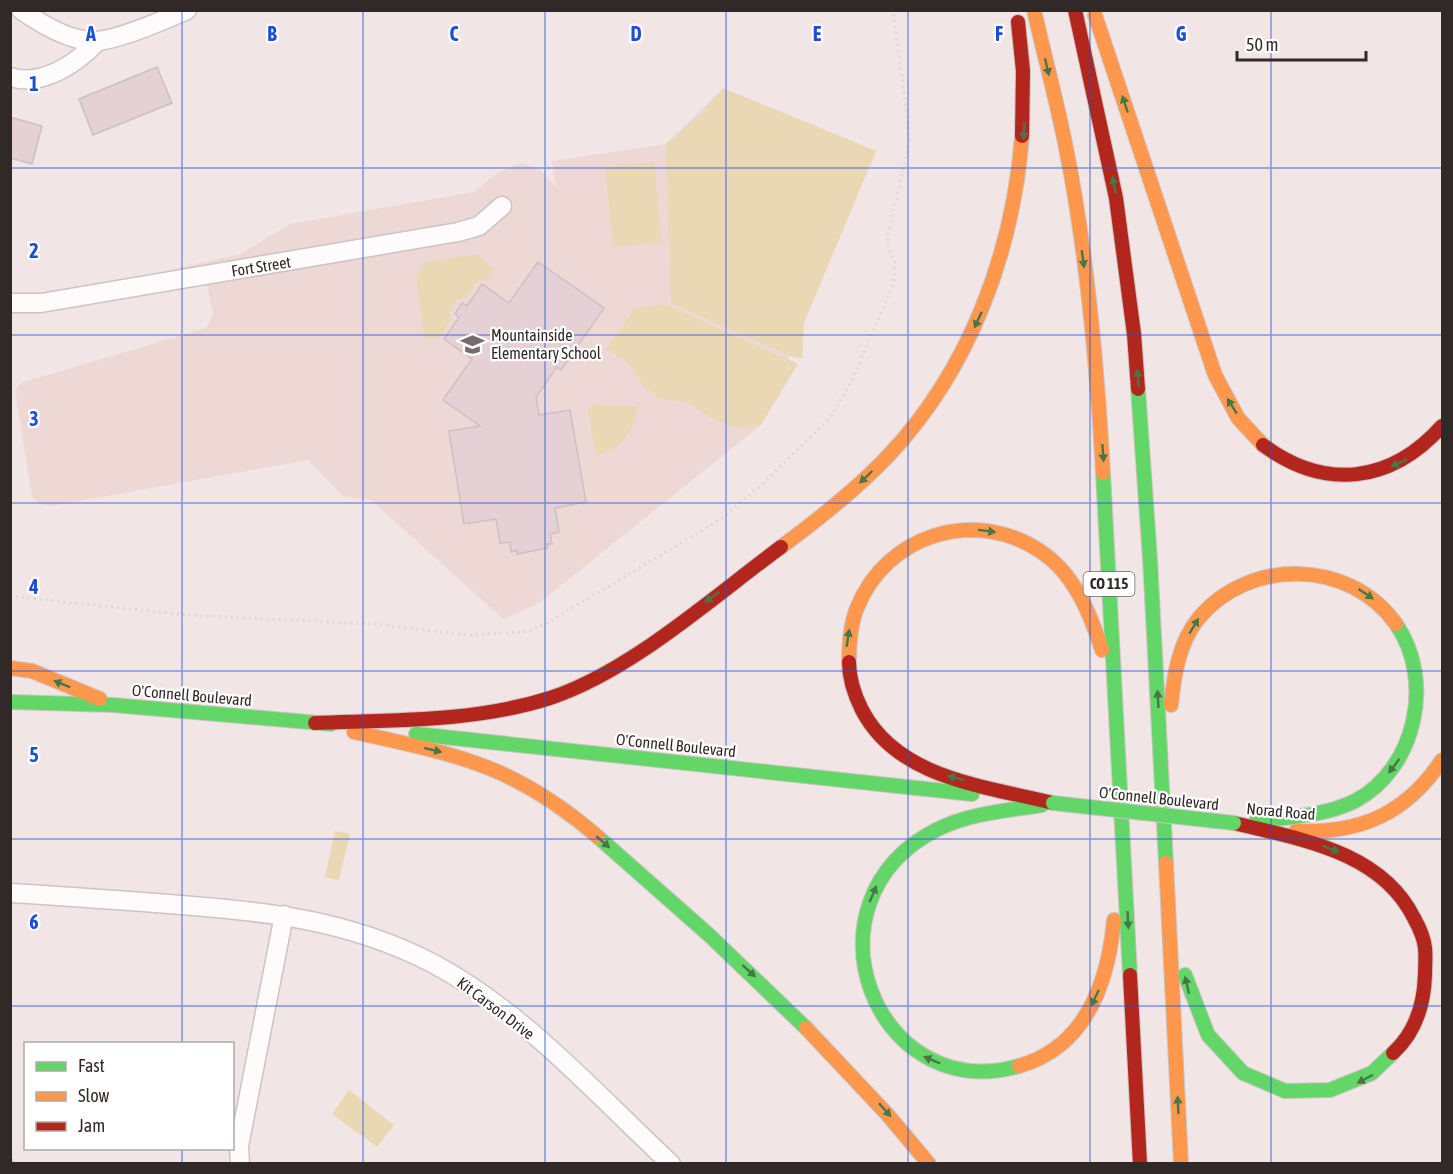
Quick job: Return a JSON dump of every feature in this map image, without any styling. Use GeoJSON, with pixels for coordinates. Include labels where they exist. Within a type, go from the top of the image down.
{"type":"FeatureCollection","features":[{"type":"Feature","properties":{"kind":"main road"},"geometry":{"type":"LineString","coordinates":[[315,723],[486,713],[518,707],[578,688],[608,672],[643,648],[805,530],[890,454],[920,416],[969,340],[1002,260],[1021,170],[1024,132],[1023,62],[1016,10]]}},
{"type":"Feature","properties":{"kind":"main road","name":"CO 115"},"geometry":{"type":"LineString","coordinates":[[1034,10],[1065,144],[1093,335],[1104,469],[1140,1164]]}},
{"type":"Feature","properties":{"kind":"main road","name":"CO 115"},"geometry":{"type":"LineString","coordinates":[[1075,10],[1116,198],[1134,334],[1166,841],[1181,1164]]}},
{"type":"Feature","properties":{"kind":"main road"},"geometry":{"type":"LineString","coordinates":[[1094,10],[1215,375],[1245,426],[1282,459],[1318,473],[1342,475],[1371,473],[1399,464],[1425,448],[1443,426]]}},
{"type":"Feature","properties":{"kind":"main road"},"geometry":{"type":"LineString","coordinates":[[1053,803],[944,775],[912,761],[890,746],[860,710],[852,691],[848,670],[847,649],[853,618],[865,589],[877,572],[916,541],[939,533],[987,530],[1021,540],[1044,553],[1066,573],[1081,594],[1097,630],[1102,651],[1119,782]]}},
{"type":"Feature","properties":{"kind":"main road"},"geometry":{"type":"LineString","coordinates":[[1162,785],[1174,677],[1182,647],[1196,620],[1213,602],[1234,587],[1258,578],[1299,573],[1320,574],[1344,582],[1367,594],[1386,611],[1404,634],[1414,658],[1417,684],[1416,710],[1410,738],[1398,762],[1380,783],[1360,798],[1337,809],[1306,816],[1234,823]]}},
{"type":"Feature","properties":{"kind":"main road","name":"O'Connell Boulevard"},"geometry":{"type":"LineString","coordinates":[[10,668],[32,671],[113,705]]}},
{"type":"Feature","properties":{"kind":"main road","name":"O'Connell Boulevard"},"geometry":{"type":"LineString","coordinates":[[10,702],[113,705],[315,723],[1234,823]]}},
{"type":"Feature","properties":{"kind":"main road"},"geometry":{"type":"LineString","coordinates":[[315,723],[458,756],[495,769],[528,785],[565,808],[776,994],[836,1056],[929,1164]]}},
{"type":"Feature","properties":{"kind":"main road","name":"Norad Road"},"geometry":{"type":"LineString","coordinates":[[1234,823],[1307,832],[1356,827],[1375,821],[1402,806],[1420,791],[1443,760]]}},
{"type":"Feature","properties":{"kind":"main road"},"geometry":{"type":"LineString","coordinates":[[1053,803],[950,824],[921,838],[882,875],[864,918],[861,943],[863,967],[868,989],[881,1014],[898,1036],[922,1056],[950,1067],[977,1071],[1009,1069],[1034,1061],[1058,1048],[1075,1031],[1092,1007],[1103,981],[1112,945],[1124,838]]}},
{"type":"Feature","properties":{"kind":"main road"},"geometry":{"type":"LineString","coordinates":[[1166,841],[1185,977],[1191,1004],[1202,1029],[1216,1051],[1234,1069],[1275,1089],[1319,1092],[1355,1084],[1399,1056],[1413,1037],[1425,1010],[1429,985],[1428,960],[1416,920],[1395,888],[1374,870],[1346,855],[1318,843],[1234,823]]}},
{"type":"Feature","properties":{"kind":"street"},"geometry":{"type":"LineString","coordinates":[[21,10],[41,24],[71,36],[98,41]]}},
{"type":"Feature","properties":{"kind":"street"},"geometry":{"type":"LineString","coordinates":[[10,77],[25,82],[51,74],[75,62],[98,41],[187,10]]}},
{"type":"Feature","properties":{"kind":"street","name":"Fort Street"},"geometry":{"type":"LineString","coordinates":[[10,303],[41,303],[458,232],[479,226],[502,206]]}},
{"type":"Feature","properties":{"kind":"street","name":"Kit Carson Drive"},"geometry":{"type":"LineString","coordinates":[[10,892],[284,915],[367,935],[433,964],[467,985],[533,1034],[671,1164]]}},
{"type":"Feature","properties":{"kind":"street"},"geometry":{"type":"LineString","coordinates":[[240,1164],[241,1137],[284,915]]}},
{"type":"Feature","properties":{"kind":"path"},"geometry":{"type":"LineString","coordinates":[[10,596],[188,615],[373,624],[469,635],[524,632],[544,625],[595,596],[721,519],[761,485],[830,418],[851,382],[894,283],[895,261],[888,247],[888,234],[910,140],[893,10]]}},
{"type":"Feature","properties":{"kind":"shaded area","name":"Mountainside Elementary School"},"geometry":{"type":"Polygon","coordinates":[[[723,88],[876,151],[761,425],[539,603],[503,619],[371,500],[343,496],[308,460],[50,506],[39,504],[32,497],[15,391],[21,383],[206,328],[213,315],[205,275],[158,283],[178,268],[241,254],[290,224],[474,192],[497,173],[521,163],[540,169],[556,188],[552,161],[666,144],[723,88]]]}},
{"type":"Feature","properties":{"kind":"shaded area"},"geometry":{"type":"Polygon","coordinates":[[[723,88],[876,151],[804,323],[802,359],[790,356],[671,303],[666,144],[700,115],[723,88]]]}},
{"type":"Feature","properties":{"kind":"shaded area"},"geometry":{"type":"Polygon","coordinates":[[[654,162],[662,242],[613,247],[605,167],[654,162]]]}},
{"type":"Feature","properties":{"kind":"shaded area"},"geometry":{"type":"Polygon","coordinates":[[[476,254],[497,271],[493,271],[487,281],[479,280],[466,298],[458,299],[449,312],[451,320],[440,337],[425,339],[416,279],[426,262],[476,254]]]}},
{"type":"Feature","properties":{"kind":"shaded area"},"geometry":{"type":"Polygon","coordinates":[[[665,304],[798,364],[761,425],[741,428],[731,426],[711,418],[687,402],[660,399],[643,386],[629,363],[606,349],[632,313],[632,309],[665,304]]]}},
{"type":"Feature","properties":{"kind":"shaded area"},"geometry":{"type":"Polygon","coordinates":[[[593,403],[607,406],[638,406],[634,423],[625,438],[613,449],[596,456],[588,409],[593,403]]]}},
{"type":"Feature","properties":{"kind":"shaded area"},"geometry":{"type":"Polygon","coordinates":[[[335,831],[350,834],[339,880],[325,877],[335,831]]]}},
{"type":"Feature","properties":{"kind":"shaded area"},"geometry":{"type":"Polygon","coordinates":[[[349,1090],[394,1125],[377,1147],[332,1114],[349,1090]]]}},
{"type":"Feature","properties":{"kind":"building"},"geometry":{"type":"Polygon","coordinates":[[[157,67],[172,103],[93,135],[79,99],[157,67]]]}},
{"type":"Feature","properties":{"kind":"building"},"geometry":{"type":"Polygon","coordinates":[[[10,117],[42,126],[32,164],[10,158],[10,117]]]}},
{"type":"Feature","properties":{"kind":"building"},"geometry":{"type":"Polygon","coordinates":[[[538,262],[604,308],[561,370],[557,367],[536,397],[539,415],[570,410],[586,502],[555,508],[559,532],[550,534],[552,544],[547,544],[548,548],[517,554],[517,550],[511,552],[510,542],[500,543],[496,519],[464,524],[449,431],[480,426],[443,400],[472,359],[444,339],[459,317],[455,314],[462,303],[467,306],[482,284],[509,303],[538,262]]]}},
{"type":"Feature","properties":{"kind":"waterway"},"geometry":{"type":"LineString","coordinates":[[10,1159],[12,1164]]}},
{"type":"Feature","properties":{"kind":"traffic: fast"},"geometry":{"type":"LineString","coordinates":[[1138,389],[1150,559],[1166,863]]}},
{"type":"Feature","properties":{"kind":"traffic: fast"},"geometry":{"type":"LineString","coordinates":[[1103,473],[1130,975]]}},
{"type":"Feature","properties":{"kind":"traffic: fast"},"geometry":{"type":"LineString","coordinates":[[1256,821],[1307,815],[1343,806],[1376,787],[1393,768],[1405,746],[1413,722],[1416,696],[1415,671],[1408,646],[1396,624]]}},
{"type":"Feature","properties":{"kind":"traffic: fast"},"geometry":{"type":"LineString","coordinates":[[10,702],[113,705],[331,724]]}},
{"type":"Feature","properties":{"kind":"traffic: fast"},"geometry":{"type":"LineString","coordinates":[[416,734],[972,794]]}},
{"type":"Feature","properties":{"kind":"traffic: fast"},"geometry":{"type":"LineString","coordinates":[[1053,803],[1234,823]]}},
{"type":"Feature","properties":{"kind":"traffic: fast"},"geometry":{"type":"LineString","coordinates":[[1019,1066],[968,1071],[926,1057],[893,1028],[871,990],[863,947],[870,903],[893,862],[936,830],[949,824],[988,813],[1042,805]]}},
{"type":"Feature","properties":{"kind":"traffic: fast"},"geometry":{"type":"LineString","coordinates":[[598,837],[709,935],[806,1028]]}},
{"type":"Feature","properties":{"kind":"traffic: fast"},"geometry":{"type":"LineString","coordinates":[[1185,975],[1208,1035],[1243,1073],[1285,1091],[1330,1090],[1372,1073],[1393,1053]]}},
{"type":"Feature","properties":{"kind":"traffic: slow"},"geometry":{"type":"LineString","coordinates":[[1034,10],[1073,183],[1094,349],[1103,473]]}},
{"type":"Feature","properties":{"kind":"traffic: slow"},"geometry":{"type":"LineString","coordinates":[[1095,15],[1215,375],[1238,418],[1263,445]]}},
{"type":"Feature","properties":{"kind":"traffic: slow"},"geometry":{"type":"LineString","coordinates":[[781,547],[877,468],[918,421],[943,385],[964,347],[997,265],[1009,223],[1022,136]]}},
{"type":"Feature","properties":{"kind":"traffic: slow"},"geometry":{"type":"LineString","coordinates":[[849,662],[853,621],[870,583],[889,562],[910,546],[935,536],[961,530],[988,531],[1014,538],[1052,560],[1079,595],[1102,650]]}},
{"type":"Feature","properties":{"kind":"traffic: slow"},"geometry":{"type":"LineString","coordinates":[[1171,705],[1178,660],[1192,628],[1219,599],[1244,584],[1271,576],[1299,574],[1327,578],[1353,587],[1376,603],[1396,624]]}},
{"type":"Feature","properties":{"kind":"traffic: slow"},"geometry":{"type":"LineString","coordinates":[[10,668],[32,671],[100,699]]}},
{"type":"Feature","properties":{"kind":"traffic: slow"},"geometry":{"type":"LineString","coordinates":[[354,732],[455,756],[512,778],[539,793],[598,837]]}},
{"type":"Feature","properties":{"kind":"traffic: slow"},"geometry":{"type":"LineString","coordinates":[[1296,831],[1341,829],[1380,817],[1413,794],[1442,760]]}},
{"type":"Feature","properties":{"kind":"traffic: slow"},"geometry":{"type":"LineString","coordinates":[[1166,863],[1181,1164]]}},
{"type":"Feature","properties":{"kind":"traffic: slow"},"geometry":{"type":"LineString","coordinates":[[1019,1066],[1042,1057],[1061,1044],[1077,1028],[1099,989],[1106,967],[1114,920]]}},
{"type":"Feature","properties":{"kind":"traffic: slow"},"geometry":{"type":"LineString","coordinates":[[806,1028],[887,1114],[929,1164]]}},
{"type":"Feature","properties":{"kind":"traffic: jam"},"geometry":{"type":"LineString","coordinates":[[1075,10],[1116,198],[1134,334],[1138,389]]}},
{"type":"Feature","properties":{"kind":"traffic: jam"},"geometry":{"type":"LineString","coordinates":[[1018,22],[1023,71],[1022,136]]}},
{"type":"Feature","properties":{"kind":"traffic: jam"},"geometry":{"type":"LineString","coordinates":[[1263,445],[1286,460],[1310,469],[1333,474],[1357,474],[1379,469],[1401,459],[1422,445],[1442,426]]}},
{"type":"Feature","properties":{"kind":"traffic: jam"},"geometry":{"type":"LineString","coordinates":[[315,723],[463,716],[493,712],[550,698],[580,686],[640,652],[781,547]]}},
{"type":"Feature","properties":{"kind":"traffic: jam"},"geometry":{"type":"LineString","coordinates":[[849,662],[853,687],[862,710],[878,733],[897,751],[945,776],[1053,803]]}},
{"type":"Feature","properties":{"kind":"traffic: jam"},"geometry":{"type":"LineString","coordinates":[[1234,823],[1311,842],[1336,851],[1381,877],[1399,895],[1414,918],[1422,936],[1425,951],[1425,975],[1423,997],[1413,1027],[1393,1053]]}},
{"type":"Feature","properties":{"kind":"traffic: jam"},"geometry":{"type":"LineString","coordinates":[[1130,975],[1140,1164]]}},
{"type":"Feature","properties":{"kind":"place","name":"Mountainside Elementary School"},"geometry":{"type":"Point","coordinates":[473,344]}}]}
